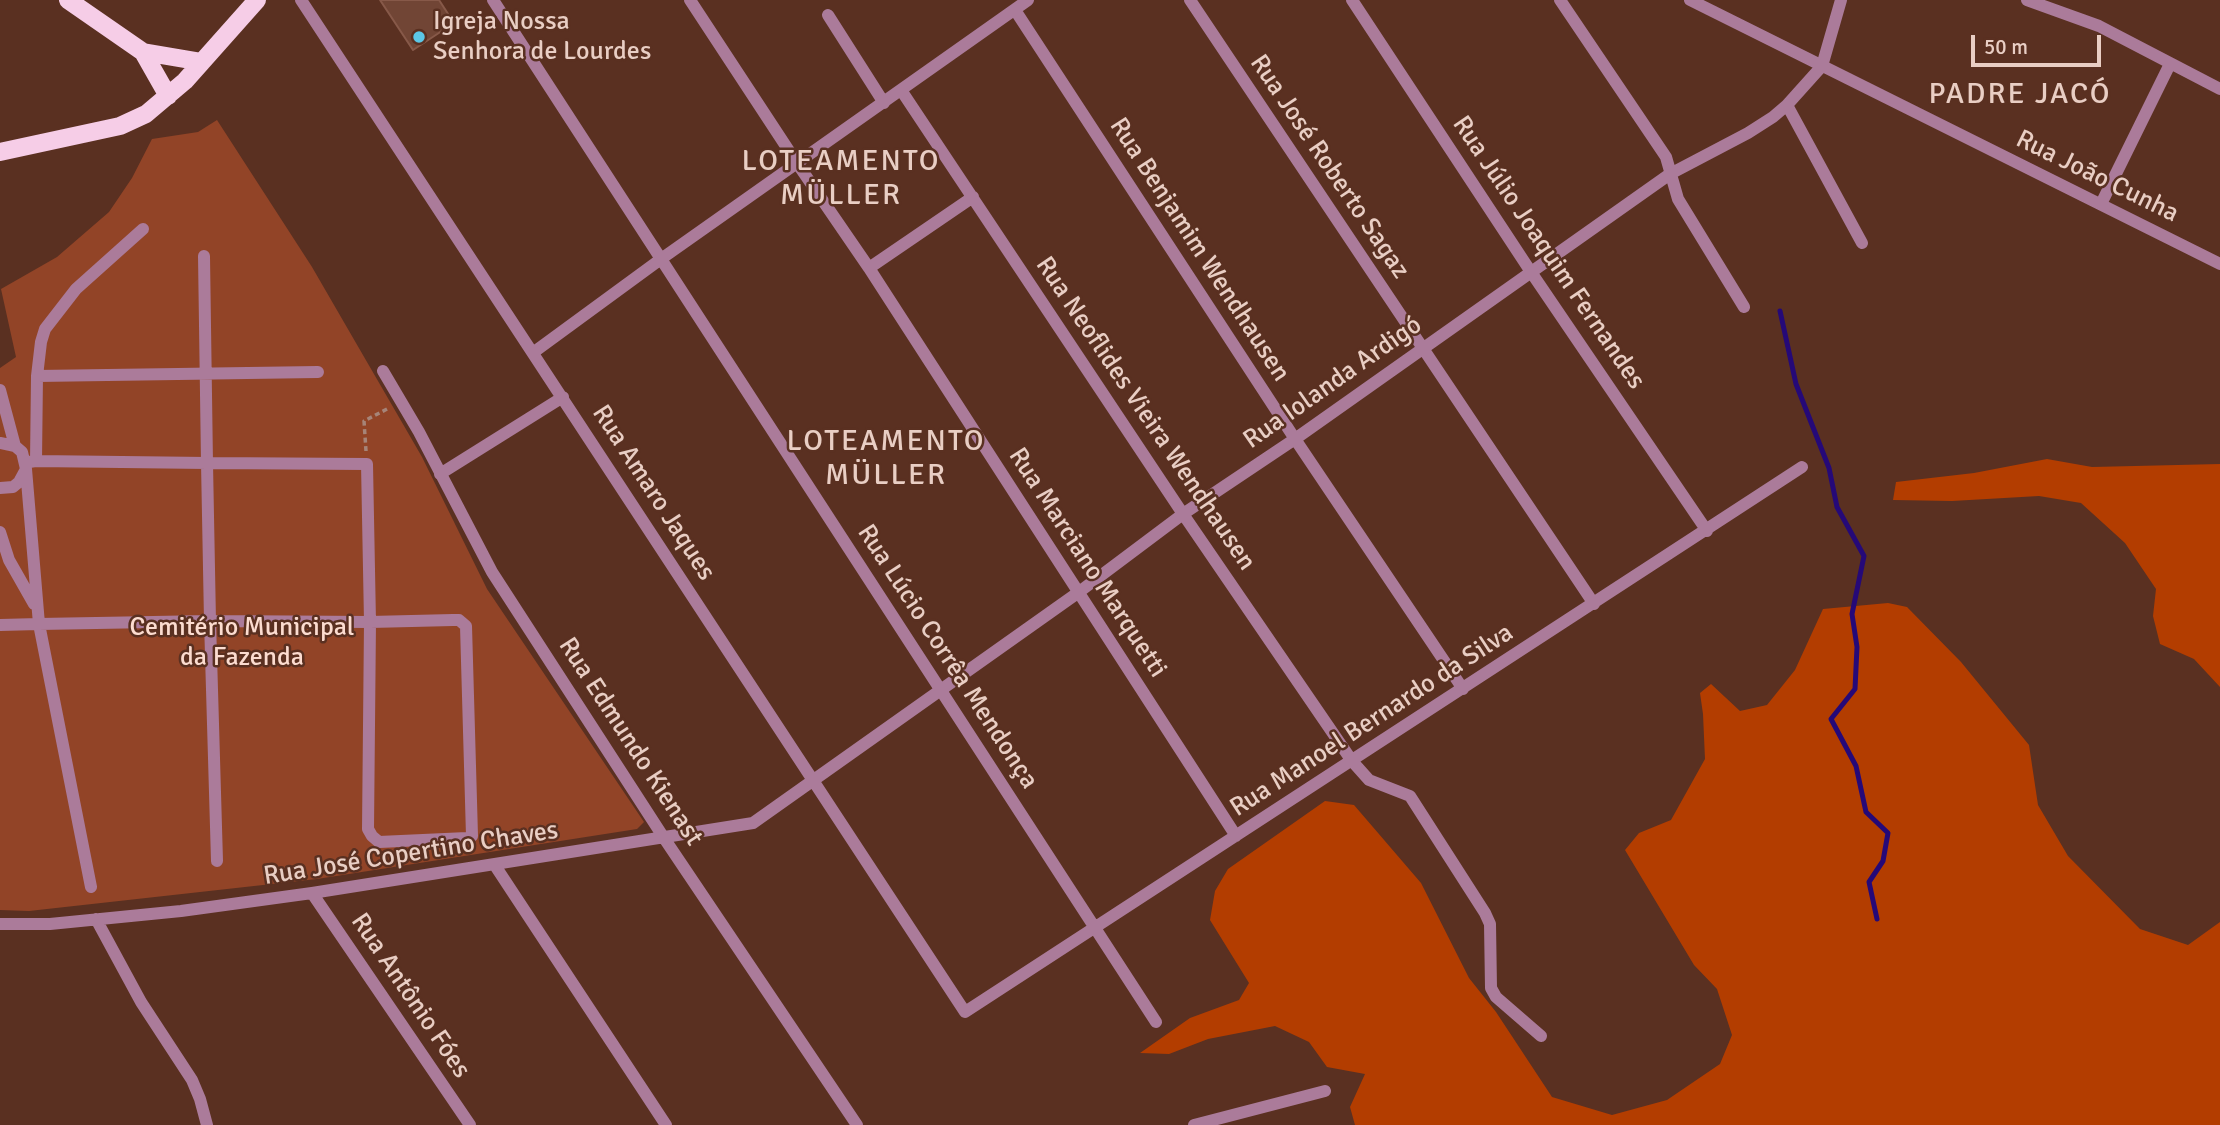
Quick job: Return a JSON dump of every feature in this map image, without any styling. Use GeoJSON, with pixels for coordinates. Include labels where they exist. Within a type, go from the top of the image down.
{"type":"FeatureCollection","features":[{"type":"Feature","properties":{"kind":"main road"},"geometry":{"type":"LineString","coordinates":[[68,0],[143,52],[202,62]]}},
{"type":"Feature","properties":{"kind":"main road"},"geometry":{"type":"LineString","coordinates":[[0,152],[120,126],[146,114],[202,62],[257,0]]}},
{"type":"Feature","properties":{"kind":"main road"},"geometry":{"type":"LineString","coordinates":[[143,52],[168,96]]}},
{"type":"Feature","properties":{"kind":"street","name":"Rua Amaro Jaques"},"geometry":{"type":"LineString","coordinates":[[301,0],[965,1012]]}},
{"type":"Feature","properties":{"kind":"street","name":"Rua Lúcio Corrêa Mendonça"},"geometry":{"type":"LineString","coordinates":[[493,0],[1156,1021]]}},
{"type":"Feature","properties":{"kind":"street","name":"Rua Marciano Marquetti"},"geometry":{"type":"LineString","coordinates":[[690,0],[869,268],[1236,836]]}},
{"type":"Feature","properties":{"kind":"street"},"geometry":{"type":"LineString","coordinates":[[534,352],[1028,0]]}},
{"type":"Feature","properties":{"kind":"street","name":"Rua José Roberto Sagaz"},"geometry":{"type":"LineString","coordinates":[[1191,0],[1594,604]]}},
{"type":"Feature","properties":{"kind":"street","name":"Rua Júlio Joaquim Fernandes"},"geometry":{"type":"LineString","coordinates":[[1352,0],[1531,272],[1707,531]]}},
{"type":"Feature","properties":{"kind":"street"},"geometry":{"type":"LineString","coordinates":[[1560,0],[1666,157],[1678,199],[1744,307]]}},
{"type":"Feature","properties":{"kind":"street","name":"Rua João Cunha"},"geometry":{"type":"LineString","coordinates":[[1689,0],[2220,264]]}},
{"type":"Feature","properties":{"kind":"street","name":"Rua Iolanda Ardigó"},"geometry":{"type":"LineString","coordinates":[[814,780],[1079,592],[1183,514],[1295,439],[1670,174],[1748,134],[1787,105],[1822,66],[1841,0]]}},
{"type":"Feature","properties":{"kind":"street"},"geometry":{"type":"LineString","coordinates":[[2027,0],[2099,26],[2220,89]]}},
{"type":"Feature","properties":{"kind":"street","name":"Rua Benjamim Wendhausen"},"geometry":{"type":"LineString","coordinates":[[1015,10],[1295,439],[1464,689]]}},
{"type":"Feature","properties":{"kind":"street"},"geometry":{"type":"LineString","coordinates":[[828,15],[884,103]]}},
{"type":"Feature","properties":{"kind":"street"},"geometry":{"type":"LineString","coordinates":[[2101,204],[2170,64]]}},
{"type":"Feature","properties":{"kind":"street","name":"Rua Neoflides Vieira Wendhausen"},"geometry":{"type":"LineString","coordinates":[[901,90],[1183,514],[1352,761],[1369,780],[1410,796],[1490,924],[1491,988],[1496,997],[1541,1036]]}},
{"type":"Feature","properties":{"kind":"street"},"geometry":{"type":"LineString","coordinates":[[1787,105],[1862,243]]}},
{"type":"Feature","properties":{"kind":"street"},"geometry":{"type":"LineString","coordinates":[[869,268],[973,197]]}},
{"type":"Feature","properties":{"kind":"street"},"geometry":{"type":"LineString","coordinates":[[91,887],[37,610],[29,464],[41,342],[46,329],[76,289],[143,229]]}},
{"type":"Feature","properties":{"kind":"street"},"geometry":{"type":"LineString","coordinates":[[204,256],[217,860]]}},
{"type":"Feature","properties":{"kind":"street","name":"Rua Edmundo Kienast"},"geometry":{"type":"LineString","coordinates":[[383,371],[488,565],[664,838],[858,1125]]}},
{"type":"Feature","properties":{"kind":"street"},"geometry":{"type":"LineString","coordinates":[[37,376],[318,372]]}},
{"type":"Feature","properties":{"kind":"street"},"geometry":{"type":"LineString","coordinates":[[0,390],[15,446],[29,464]]}},
{"type":"Feature","properties":{"kind":"street"},"geometry":{"type":"LineString","coordinates":[[440,474],[563,397]]}},
{"type":"Feature","properties":{"kind":"street"},"geometry":{"type":"LineString","coordinates":[[0,443],[15,446]]}},
{"type":"Feature","properties":{"kind":"street"},"geometry":{"type":"LineString","coordinates":[[0,625],[210,621],[370,622],[458,620],[466,626],[472,836],[379,842],[368,829],[370,622],[367,464],[29,464]]}},
{"type":"Feature","properties":{"kind":"street"},"geometry":{"type":"LineString","coordinates":[[0,488],[19,482],[29,464]]}},
{"type":"Feature","properties":{"kind":"street","name":"Rua Manoel Bernardo da Silva"},"geometry":{"type":"LineString","coordinates":[[965,1012],[1802,467]]}},
{"type":"Feature","properties":{"kind":"street"},"geometry":{"type":"LineString","coordinates":[[0,532],[9,559],[37,610]]}},
{"type":"Feature","properties":{"kind":"street","name":"Rua José Copertino Chaves"},"geometry":{"type":"LineString","coordinates":[[0,924],[31,925],[181,911],[753,823],[814,780]]}},
{"type":"Feature","properties":{"kind":"street"},"geometry":{"type":"LineString","coordinates":[[494,864],[666,1125]]}},
{"type":"Feature","properties":{"kind":"street","name":"Rua Antônio Fóes"},"geometry":{"type":"LineString","coordinates":[[312,892],[470,1125]]}},
{"type":"Feature","properties":{"kind":"street"},"geometry":{"type":"LineString","coordinates":[[96,919],[141,1002],[192,1080],[207,1125]]}},
{"type":"Feature","properties":{"kind":"street"},"geometry":{"type":"LineString","coordinates":[[1194,1125],[1325,1091]]}},
{"type":"Feature","properties":{"kind":"path"},"geometry":{"type":"LineString","coordinates":[[367,464],[364,421],[393,406]]}},
{"type":"Feature","properties":{"kind":"green space","name":"Cemitério Municipal da Fazenda"},"geometry":{"type":"Polygon","coordinates":[[[217,120],[312,267],[422,457],[487,589],[644,822],[637,829],[317,879],[29,911],[0,910],[0,368],[16,357],[1,289],[57,257],[109,212],[132,178],[152,139],[198,132],[217,120]]]}},
{"type":"Feature","properties":{"kind":"shaded area"},"geometry":{"type":"Polygon","coordinates":[[[2047,459],[2092,467],[2220,464],[2220,687],[2194,659],[2160,644],[2153,616],[2156,589],[2125,543],[2081,503],[2039,496],[1952,501],[1893,500],[1896,482],[1974,473],[2047,459]]]}},
{"type":"Feature","properties":{"kind":"shaded area"},"geometry":{"type":"Polygon","coordinates":[[[1888,603],[1907,607],[1961,662],[2029,745],[2038,805],[2068,856],[2140,929],[2188,945],[2220,922],[2220,1125],[1355,1125],[1350,1107],[1365,1074],[1327,1067],[1309,1042],[1275,1026],[1208,1039],[1169,1054],[1140,1053],[1190,1018],[1239,1000],[1249,983],[1210,920],[1215,891],[1228,869],[1325,801],[1354,805],[1421,883],[1469,978],[1496,1012],[1552,1097],[1612,1115],[1667,1100],[1720,1064],[1732,1035],[1717,989],[1694,965],[1625,850],[1639,833],[1671,820],[1705,759],[1700,693],[1711,684],[1740,711],[1767,705],[1795,670],[1823,609],[1888,603]]]}},
{"type":"Feature","properties":{"kind":"building","name":"Igreja Nossa Senhora de Lourdes"},"geometry":{"type":"Polygon","coordinates":[[[380,0],[439,0],[454,23],[413,50],[380,0]]]}},
{"type":"Feature","properties":{"kind":"waterway"},"geometry":{"type":"LineString","coordinates":[[1780,311],[1796,384],[1829,468],[1837,507],[1864,556],[1852,614],[1857,647],[1855,689],[1831,719],[1856,766],[1866,812],[1888,833],[1883,861],[1869,882],[1877,919]]}},
{"type":"Feature","properties":{"kind":"place","name":"Igreja Nossa Senhora de Lourdes"},"geometry":{"type":"Point","coordinates":[419,37]}},
{"type":"Feature","properties":{"kind":"district","name":"PADRE JACÓ"},"geometry":{"type":"Point","coordinates":[2020,95]}},
{"type":"Feature","properties":{"kind":"district","name":"LOTEAMENTO MÜLLER"},"geometry":{"type":"Point","coordinates":[841,179]}},
{"type":"Feature","properties":{"kind":"district","name":"LOTEAMENTO MÜLLER"},"geometry":{"type":"Point","coordinates":[886,459]}}]}
